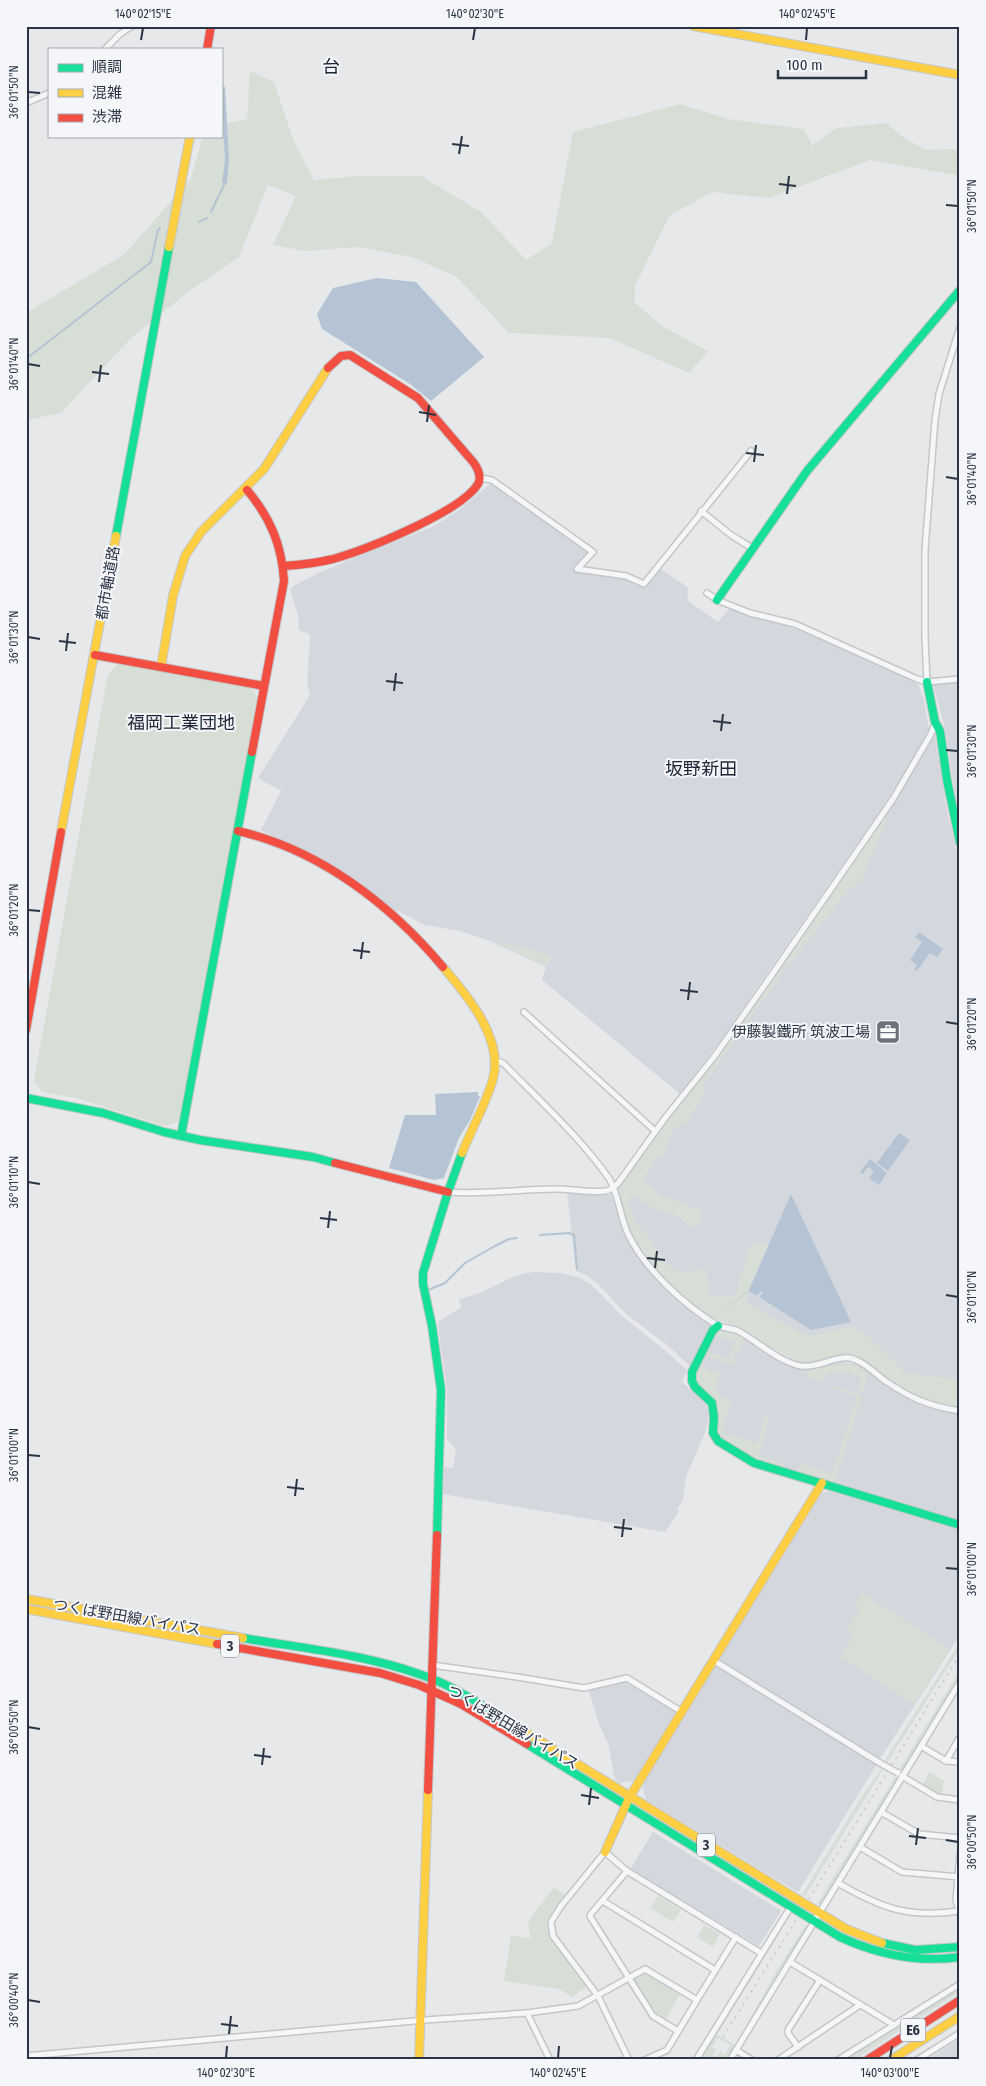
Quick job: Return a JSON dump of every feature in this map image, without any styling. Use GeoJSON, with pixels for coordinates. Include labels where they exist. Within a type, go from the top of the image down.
{"type":"FeatureCollection","features":[{"type":"Feature","properties":{"kind":"main road"},"geometry":{"type":"LineString","coordinates":[[207,48],[211,26]]}},
{"type":"Feature","properties":{"kind":"main road"},"geometry":{"type":"LineString","coordinates":[[693,26],[960,75]]}},
{"type":"Feature","properties":{"kind":"main road","name":"都市軸道路"},"geometry":{"type":"LineString","coordinates":[[26,1030],[125,481],[190,138]]}},
{"type":"Feature","properties":{"kind":"main road"},"geometry":{"type":"LineString","coordinates":[[717,600],[807,471],[960,290]]}},
{"type":"Feature","properties":{"kind":"main road"},"geometry":{"type":"LineString","coordinates":[[161,667],[177,580],[185,557],[199,536],[247,490],[281,444],[308,396],[331,362],[346,355],[354,357],[418,398],[474,463],[480,478],[476,487],[460,499],[414,527],[344,556],[315,563],[284,566]]}},
{"type":"Feature","properties":{"kind":"main road"},"geometry":{"type":"LineString","coordinates":[[181,1136],[284,581],[284,566],[280,546],[269,518],[247,490]]}},
{"type":"Feature","properties":{"kind":"main road"},"geometry":{"type":"LineString","coordinates":[[95,655],[264,686]]}},
{"type":"Feature","properties":{"kind":"main road"},"geometry":{"type":"LineString","coordinates":[[927,682],[935,722],[940,731],[947,780],[960,843]]}},
{"type":"Feature","properties":{"kind":"main road"},"geometry":{"type":"LineString","coordinates":[[238,831],[284,845],[332,872],[357,887],[413,933],[446,970],[469,1000],[490,1034],[496,1061],[493,1080],[466,1141],[448,1192],[426,1260],[422,1279],[432,1326],[441,1390],[419,2060]]}},
{"type":"Feature","properties":{"kind":"main road"},"geometry":{"type":"LineString","coordinates":[[26,1098],[103,1113],[181,1136],[312,1157],[448,1192]]}},
{"type":"Feature","properties":{"kind":"main road"},"geometry":{"type":"LineString","coordinates":[[718,1326],[713,1330],[692,1372],[692,1381],[695,1387],[712,1403],[714,1437],[754,1462],[960,1525]]}},
{"type":"Feature","properties":{"kind":"main road"},"geometry":{"type":"LineString","coordinates":[[605,1852],[625,1806],[822,1484]]}},
{"type":"Feature","properties":{"kind":"main road","name":"つくば野田線バイパス"},"geometry":{"type":"LineString","coordinates":[[26,1599],[370,1660],[432,1679],[496,1713],[819,1914],[862,1937],[894,1947],[927,1950],[960,1947]]}},
{"type":"Feature","properties":{"kind":"main road","name":"つくば野田線バイパス"},"geometry":{"type":"LineString","coordinates":[[26,1609],[380,1673],[431,1690],[489,1720],[790,1908],[854,1944],[886,1955],[922,1960],[960,1957]]}},
{"type":"Feature","properties":{"kind":"main road","name":"E6"},"geometry":{"type":"LineString","coordinates":[[867,2060],[960,2000]]}},
{"type":"Feature","properties":{"kind":"main road","name":"E6"},"geometry":{"type":"LineString","coordinates":[[891,2060],[960,2016]]}},
{"type":"Feature","properties":{"kind":"street"},"geometry":{"type":"LineString","coordinates":[[105,48],[132,26]]}},
{"type":"Feature","properties":{"kind":"street"},"geometry":{"type":"LineString","coordinates":[[26,103],[48,93]]}},
{"type":"Feature","properties":{"kind":"street"},"geometry":{"type":"LineString","coordinates":[[927,682],[925,550],[934,420],[939,394],[960,327]]}},
{"type":"Feature","properties":{"kind":"street"},"geometry":{"type":"LineString","coordinates":[[480,478],[492,480],[593,552],[577,569],[626,576],[644,584],[751,451]]}},
{"type":"Feature","properties":{"kind":"street"},"geometry":{"type":"LineString","coordinates":[[701,512],[752,548]]}},
{"type":"Feature","properties":{"kind":"street"},"geometry":{"type":"LineString","coordinates":[[707,593],[717,600],[750,613],[794,624],[927,682],[960,679]]}},
{"type":"Feature","properties":{"kind":"street"},"geometry":{"type":"LineString","coordinates":[[448,1192],[474,1194],[518,1189],[604,1191],[613,1188],[655,1131],[714,1057],[893,799],[931,734],[935,722]]}},
{"type":"Feature","properties":{"kind":"street"},"geometry":{"type":"LineString","coordinates":[[524,1012],[655,1131]]}},
{"type":"Feature","properties":{"kind":"street"},"geometry":{"type":"LineString","coordinates":[[496,1061],[503,1063],[584,1145],[610,1179],[628,1235],[664,1284],[718,1326],[738,1331],[768,1351],[801,1366],[850,1358],[858,1360],[890,1384],[922,1403],[960,1411]]}},
{"type":"Feature","properties":{"kind":"street"},"geometry":{"type":"LineString","coordinates":[[713,1660],[937,1797],[960,1800]]}},
{"type":"Feature","properties":{"kind":"street"},"geometry":{"type":"LineString","coordinates":[[432,1665],[584,1688],[627,1678],[682,1712]]}},
{"type":"Feature","properties":{"kind":"street"},"geometry":{"type":"LineString","coordinates":[[730,2060],[881,1812],[901,1775],[960,1682]]}},
{"type":"Feature","properties":{"kind":"street"},"geometry":{"type":"LineString","coordinates":[[946,1761],[960,1737]]}},
{"type":"Feature","properties":{"kind":"street"},"geometry":{"type":"LineString","coordinates":[[921,1746],[946,1761],[960,1762]]}},
{"type":"Feature","properties":{"kind":"street"},"geometry":{"type":"LineString","coordinates":[[881,1812],[919,1834],[960,1838]]}},
{"type":"Feature","properties":{"kind":"street"},"geometry":{"type":"LineString","coordinates":[[860,1847],[902,1872],[959,1878]]}},
{"type":"Feature","properties":{"kind":"street"},"geometry":{"type":"LineString","coordinates":[[629,2060],[598,1996],[554,1936],[551,1922],[561,1906],[605,1852],[627,1871],[761,1953]]}},
{"type":"Feature","properties":{"kind":"street"},"geometry":{"type":"LineString","coordinates":[[838,1883],[872,1902],[894,1910],[926,1914],[959,1912],[956,1900],[960,1854]]}},
{"type":"Feature","properties":{"kind":"street"},"geometry":{"type":"LineString","coordinates":[[627,1871],[590,1915],[590,1918],[653,2016],[678,2031]]}},
{"type":"Feature","properties":{"kind":"street"},"geometry":{"type":"LineString","coordinates":[[603,1901],[715,1970]]}},
{"type":"Feature","properties":{"kind":"street"},"geometry":{"type":"LineString","coordinates":[[696,2060],[790,1908]]}},
{"type":"Feature","properties":{"kind":"street"},"geometry":{"type":"LineString","coordinates":[[646,2060],[667,2050],[736,1937]]}},
{"type":"Feature","properties":{"kind":"street"},"geometry":{"type":"LineString","coordinates":[[790,1962],[894,2025]]}},
{"type":"Feature","properties":{"kind":"street"},"geometry":{"type":"LineString","coordinates":[[26,2056],[419,2020],[527,2013],[578,2006],[644,1969],[697,2000]]}},
{"type":"Feature","properties":{"kind":"street"},"geometry":{"type":"LineString","coordinates":[[798,2047],[788,2033],[788,2030],[820,1980]]}},
{"type":"Feature","properties":{"kind":"street"},"geometry":{"type":"LineString","coordinates":[[838,2060],[960,1984]]}},
{"type":"Feature","properties":{"kind":"street"},"geometry":{"type":"LineString","coordinates":[[778,2060],[860,2005]]}},
{"type":"Feature","properties":{"kind":"street"},"geometry":{"type":"LineString","coordinates":[[527,2013],[550,2060]]}},
{"type":"Feature","properties":{"kind":"street"},"geometry":{"type":"LineString","coordinates":[[917,2060],[960,2033]]}},
{"type":"Feature","properties":{"kind":"street"},"geometry":{"type":"LineString","coordinates":[[736,2050],[752,2060]]}},
{"type":"Feature","properties":{"kind":"shaded area"},"geometry":{"type":"Polygon","coordinates":[[[250,71],[274,82],[294,142],[314,180],[359,176],[421,176],[481,212],[526,260],[552,243],[573,132],[680,104],[728,119],[804,129],[812,145],[837,128],[887,123],[900,135],[925,150],[960,149],[960,176],[870,160],[769,198],[712,192],[669,216],[636,284],[634,302],[662,326],[708,351],[689,373],[610,338],[509,333],[457,277],[412,257],[358,247],[305,251],[273,245],[296,196],[268,185],[239,257],[192,289],[131,338],[61,413],[26,420],[26,313],[125,254],[191,178],[202,138],[222,138],[222,125],[247,119],[250,71]]]}},
{"type":"Feature","properties":{"kind":"shaded area"},"geometry":{"type":"Polygon","coordinates":[[[490,484],[590,552],[583,564],[591,573],[629,579],[645,588],[661,569],[689,588],[687,600],[718,622],[729,609],[798,629],[918,684],[924,700],[929,730],[897,785],[721,1040],[680,1094],[542,980],[546,967],[490,941],[460,931],[425,925],[398,911],[392,912],[354,880],[261,830],[281,791],[258,778],[310,695],[307,683],[310,635],[299,630],[298,615],[290,589],[318,573],[432,527],[458,511],[490,484]]]}},
{"type":"Feature","properties":{"kind":"shaded area"},"geometry":{"type":"Polygon","coordinates":[[[119,663],[248,687],[254,690],[258,700],[181,1116],[175,1123],[168,1125],[161,1125],[80,1099],[42,1092],[34,1080],[108,674],[119,663]]]}},
{"type":"Feature","properties":{"kind":"shaded area"},"geometry":{"type":"Polygon","coordinates":[[[960,682],[960,826],[945,728],[933,685],[960,682]]]}},
{"type":"Feature","properties":{"kind":"shaded area"},"geometry":{"type":"Polygon","coordinates":[[[935,735],[948,816],[960,864],[960,1408],[886,1377],[854,1354],[800,1362],[762,1343],[740,1328],[709,1316],[639,1245],[632,1234],[620,1203],[618,1189],[668,1120],[725,1047],[881,824],[935,735]]]}},
{"type":"Feature","properties":{"kind":"shaded area"},"geometry":{"type":"Polygon","coordinates":[[[884,819],[887,820],[861,881],[844,896],[764,999],[702,1087],[706,1094],[686,1123],[674,1128],[664,1156],[656,1158],[643,1180],[659,1194],[702,1211],[702,1218],[695,1226],[688,1226],[678,1216],[653,1208],[637,1197],[628,1199],[634,1219],[671,1268],[681,1273],[706,1268],[709,1295],[735,1296],[750,1245],[769,1242],[749,1290],[746,1303],[811,1336],[852,1326],[872,1340],[906,1373],[960,1379],[960,1408],[924,1400],[886,1377],[854,1354],[812,1364],[800,1362],[762,1343],[740,1328],[709,1316],[666,1282],[632,1234],[617,1193],[668,1120],[725,1047],[884,819]]]}},
{"type":"Feature","properties":{"kind":"shaded area"},"geometry":{"type":"Polygon","coordinates":[[[500,941],[551,956],[547,966],[500,945],[500,941]]]}},
{"type":"Feature","properties":{"kind":"shaded area"},"geometry":{"type":"Polygon","coordinates":[[[567,1192],[611,1195],[625,1232],[643,1262],[661,1284],[712,1324],[690,1366],[667,1345],[626,1314],[598,1284],[586,1275],[576,1271],[567,1192]]]}},
{"type":"Feature","properties":{"kind":"shaded area"},"geometry":{"type":"Polygon","coordinates":[[[533,1272],[561,1273],[578,1277],[592,1285],[622,1316],[687,1370],[682,1382],[706,1404],[709,1416],[705,1433],[686,1476],[683,1500],[677,1509],[679,1511],[665,1532],[443,1494],[444,1467],[453,1468],[456,1450],[447,1439],[447,1389],[439,1321],[462,1307],[458,1300],[482,1292],[515,1276],[533,1272]]]}},
{"type":"Feature","properties":{"kind":"shaded area"},"geometry":{"type":"Polygon","coordinates":[[[724,1329],[745,1339],[741,1351],[738,1350],[733,1365],[707,1356],[708,1352],[729,1359],[734,1342],[715,1335],[724,1329]]]}},
{"type":"Feature","properties":{"kind":"shaded area"},"geometry":{"type":"Polygon","coordinates":[[[716,1333],[738,1335],[797,1368],[812,1369],[841,1362],[857,1364],[922,1406],[960,1414],[960,1521],[756,1459],[716,1429],[718,1411],[716,1401],[709,1392],[697,1383],[695,1374],[716,1333]]]}},
{"type":"Feature","properties":{"kind":"shaded area"},"geometry":{"type":"Polygon","coordinates":[[[703,1363],[704,1368],[717,1373],[719,1369],[722,1370],[715,1390],[721,1397],[732,1400],[722,1433],[757,1443],[766,1414],[770,1416],[758,1456],[784,1464],[783,1467],[756,1459],[719,1437],[716,1402],[699,1382],[695,1374],[700,1364],[703,1363]]]}},
{"type":"Feature","properties":{"kind":"shaded area"},"geometry":{"type":"Polygon","coordinates":[[[841,1364],[855,1365],[868,1374],[863,1391],[858,1390],[862,1377],[840,1371],[838,1375],[829,1373],[819,1382],[803,1372],[841,1364]]]}},
{"type":"Feature","properties":{"kind":"shaded area"},"geometry":{"type":"Polygon","coordinates":[[[829,1384],[862,1396],[835,1483],[798,1472],[800,1464],[832,1474],[857,1397],[828,1386],[829,1384]]]}},
{"type":"Feature","properties":{"kind":"shaded area"},"geometry":{"type":"Polygon","coordinates":[[[829,1491],[960,1530],[960,1635],[880,1759],[719,1659],[822,1493],[829,1491]]]}},
{"type":"Feature","properties":{"kind":"shaded area"},"geometry":{"type":"Polygon","coordinates":[[[862,1593],[950,1649],[914,1704],[840,1657],[853,1637],[845,1632],[860,1608],[855,1605],[862,1593]]]}},
{"type":"Feature","properties":{"kind":"shaded area"},"geometry":{"type":"Polygon","coordinates":[[[960,1642],[960,1648],[887,1763],[885,1760],[960,1642]]]}},
{"type":"Feature","properties":{"kind":"shaded area"},"geometry":{"type":"Polygon","coordinates":[[[717,1666],[877,1764],[798,1892],[646,1800],[642,1784],[714,1667],[717,1666]]]}},
{"type":"Feature","properties":{"kind":"shaded area"},"geometry":{"type":"Polygon","coordinates":[[[960,1670],[960,1676],[903,1771],[899,1770],[960,1670]]]}},
{"type":"Feature","properties":{"kind":"shaded area"},"geometry":{"type":"Polygon","coordinates":[[[625,1682],[675,1711],[676,1714],[635,1780],[620,1783],[615,1780],[608,1743],[599,1724],[589,1691],[625,1682]]]}},
{"type":"Feature","properties":{"kind":"shaded area"},"geometry":{"type":"Polygon","coordinates":[[[882,1768],[884,1768],[805,1896],[802,1895],[862,1796],[882,1768]]]}},
{"type":"Feature","properties":{"kind":"shaded area"},"geometry":{"type":"Polygon","coordinates":[[[929,1772],[944,1781],[942,1795],[938,1795],[923,1785],[929,1772]]]}},
{"type":"Feature","properties":{"kind":"shaded area"},"geometry":{"type":"Polygon","coordinates":[[[896,1776],[897,1779],[821,1904],[817,1904],[896,1776]]]}},
{"type":"Feature","properties":{"kind":"shaded area"},"geometry":{"type":"Polygon","coordinates":[[[653,1832],[780,1910],[780,1913],[759,1946],[630,1869],[653,1832]]]}},
{"type":"Feature","properties":{"kind":"shaded area"},"geometry":{"type":"Polygon","coordinates":[[[554,1887],[566,1896],[559,1903],[548,1921],[552,1938],[587,1986],[572,1997],[559,1989],[504,1981],[511,1935],[531,1939],[528,1924],[554,1887]]]}},
{"type":"Feature","properties":{"kind":"shaded area"},"geometry":{"type":"Polygon","coordinates":[[[658,1896],[681,1910],[673,1922],[650,1908],[658,1896]]]}},
{"type":"Feature","properties":{"kind":"shaded area"},"geometry":{"type":"Polygon","coordinates":[[[790,1916],[718,2033],[716,2033],[787,1917],[790,1916]]]}},
{"type":"Feature","properties":{"kind":"shaded area"},"geometry":{"type":"Polygon","coordinates":[[[704,1925],[720,1934],[713,1947],[697,1937],[704,1925]]]}},
{"type":"Feature","properties":{"kind":"shaded area"},"geometry":{"type":"Polygon","coordinates":[[[805,1926],[807,1928],[736,2044],[779,1967],[805,1926]]]}},
{"type":"Feature","properties":{"kind":"shaded area"},"geometry":{"type":"Polygon","coordinates":[[[643,1973],[680,1994],[665,2020],[654,2013],[634,1981],[634,1978],[643,1973]]]}},
{"type":"Feature","properties":{"kind":"shaded area"},"geometry":{"type":"Polygon","coordinates":[[[960,1986],[960,1992],[854,2060],[844,2060],[960,1986]]]}},
{"type":"Feature","properties":{"kind":"shaded area"},"geometry":{"type":"Polygon","coordinates":[[[716,2034],[735,2045],[726,2060],[714,2060],[720,2051],[725,2054],[730,2045],[718,2038],[712,2047],[717,2050],[711,2060],[700,2060],[716,2034]]]}},
{"type":"Feature","properties":{"kind":"shaded area"},"geometry":{"type":"Polygon","coordinates":[[[960,2039],[960,2060],[927,2060],[953,2043],[960,2039]]]}},
{"type":"Feature","properties":{"kind":"water"},"geometry":{"type":"Polygon","coordinates":[[[222,86],[225,87],[229,159],[227,183],[222,183],[225,160],[222,86]]]}},
{"type":"Feature","properties":{"kind":"water"},"geometry":{"type":"Polygon","coordinates":[[[377,278],[416,282],[484,357],[431,401],[410,384],[322,329],[317,314],[333,288],[377,278]]]}},
{"type":"Feature","properties":{"kind":"water"},"geometry":{"type":"Polygon","coordinates":[[[919,932],[943,949],[937,957],[930,953],[917,971],[914,969],[917,965],[910,960],[922,942],[915,937],[919,932]]]}},
{"type":"Feature","properties":{"kind":"water"},"geometry":{"type":"Polygon","coordinates":[[[478,1092],[478,1096],[480,1096],[470,1120],[459,1138],[444,1178],[434,1180],[389,1168],[405,1115],[436,1115],[435,1094],[478,1092]]]}},
{"type":"Feature","properties":{"kind":"water"},"geometry":{"type":"Polygon","coordinates":[[[899,1133],[910,1140],[888,1171],[877,1163],[899,1133]]]}},
{"type":"Feature","properties":{"kind":"water"},"geometry":{"type":"Polygon","coordinates":[[[870,1159],[887,1173],[879,1185],[869,1178],[874,1171],[868,1167],[863,1174],[860,1172],[870,1159]]]}},
{"type":"Feature","properties":{"kind":"water"},"geometry":{"type":"Polygon","coordinates":[[[791,1194],[851,1322],[811,1330],[759,1297],[763,1293],[761,1291],[757,1296],[749,1291],[714,1318],[749,1290],[791,1194]]]}},
{"type":"Feature","properties":{"kind":"waterway"},"geometry":{"type":"LineString","coordinates":[[211,212],[225,183]]}},
{"type":"Feature","properties":{"kind":"waterway"},"geometry":{"type":"LineString","coordinates":[[199,222],[207,218]]}},
{"type":"Feature","properties":{"kind":"waterway"},"geometry":{"type":"LineString","coordinates":[[26,359],[151,262],[160,228]]}},
{"type":"Feature","properties":{"kind":"waterway"},"geometry":{"type":"LineString","coordinates":[[540,1235],[569,1233],[574,1235],[577,1269]]}},
{"type":"Feature","properties":{"kind":"waterway"},"geometry":{"type":"LineString","coordinates":[[428,1290],[445,1283],[465,1263],[509,1239],[517,1238]]}},
{"type":"Feature","properties":{"kind":"railway"},"geometry":{"type":"LineString","coordinates":[[809,1899],[960,1654]]}},
{"type":"Feature","properties":{"kind":"railway"},"geometry":{"type":"LineString","coordinates":[[723,2037],[796,1920]]}},
{"type":"Feature","properties":{"kind":"traffic: fast"},"geometry":{"type":"LineString","coordinates":[[116,536],[169,247]]}},
{"type":"Feature","properties":{"kind":"traffic: fast"},"geometry":{"type":"LineString","coordinates":[[717,600],[807,471],[960,290]]}},
{"type":"Feature","properties":{"kind":"traffic: fast"},"geometry":{"type":"LineString","coordinates":[[927,682],[935,722],[940,731],[947,780],[960,843]]}},
{"type":"Feature","properties":{"kind":"traffic: fast"},"geometry":{"type":"LineString","coordinates":[[181,1136],[252,752]]}},
{"type":"Feature","properties":{"kind":"traffic: fast"},"geometry":{"type":"LineString","coordinates":[[26,1098],[103,1113],[164,1132],[200,1140],[313,1157],[335,1163]]}},
{"type":"Feature","properties":{"kind":"traffic: fast"},"geometry":{"type":"LineString","coordinates":[[437,1535],[441,1390],[432,1326],[423,1284],[423,1273],[462,1153]]}},
{"type":"Feature","properties":{"kind":"traffic: fast"},"geometry":{"type":"LineString","coordinates":[[718,1326],[713,1330],[692,1372],[692,1381],[695,1387],[712,1403],[714,1417],[713,1433],[718,1441],[754,1463],[960,1525]]}},
{"type":"Feature","properties":{"kind":"traffic: fast"},"geometry":{"type":"LineString","coordinates":[[243,1638],[332,1652],[398,1667],[444,1684],[468,1696],[514,1725]]}},
{"type":"Feature","properties":{"kind":"traffic: fast"},"geometry":{"type":"LineString","coordinates":[[527,1744],[840,1937],[869,1949],[899,1956],[929,1959],[960,1957]]}},
{"type":"Feature","properties":{"kind":"traffic: fast"},"geometry":{"type":"LineString","coordinates":[[882,1943],[915,1950],[960,1947]]}},
{"type":"Feature","properties":{"kind":"traffic: slow"},"geometry":{"type":"LineString","coordinates":[[693,26],[960,75]]}},
{"type":"Feature","properties":{"kind":"traffic: slow"},"geometry":{"type":"LineString","coordinates":[[169,247],[190,138]]}},
{"type":"Feature","properties":{"kind":"traffic: slow"},"geometry":{"type":"LineString","coordinates":[[161,667],[173,596],[185,556],[201,532],[264,469],[328,368]]}},
{"type":"Feature","properties":{"kind":"traffic: slow"},"geometry":{"type":"LineString","coordinates":[[61,832],[116,536]]}},
{"type":"Feature","properties":{"kind":"traffic: slow"},"geometry":{"type":"LineString","coordinates":[[443,967],[472,1004],[481,1019],[493,1049],[495,1064],[493,1079],[483,1107],[462,1153]]}},
{"type":"Feature","properties":{"kind":"traffic: slow"},"geometry":{"type":"LineString","coordinates":[[605,1852],[629,1798],[822,1483]]}},
{"type":"Feature","properties":{"kind":"traffic: slow"},"geometry":{"type":"LineString","coordinates":[[26,1599],[243,1638]]}},
{"type":"Feature","properties":{"kind":"traffic: slow"},"geometry":{"type":"LineString","coordinates":[[26,1609],[217,1644]]}},
{"type":"Feature","properties":{"kind":"traffic: slow"},"geometry":{"type":"LineString","coordinates":[[514,1725],[846,1929],[882,1943]]}},
{"type":"Feature","properties":{"kind":"traffic: slow"},"geometry":{"type":"LineString","coordinates":[[419,2060],[428,1790]]}},
{"type":"Feature","properties":{"kind":"traffic: slow"},"geometry":{"type":"LineString","coordinates":[[891,2060],[960,2016]]}},
{"type":"Feature","properties":{"kind":"traffic: jam"},"geometry":{"type":"LineString","coordinates":[[207,48],[211,26]]}},
{"type":"Feature","properties":{"kind":"traffic: jam"},"geometry":{"type":"LineString","coordinates":[[284,566],[333,559],[411,529],[453,506],[468,495],[480,479],[474,463],[418,398],[350,355],[341,356],[328,368]]}},
{"type":"Feature","properties":{"kind":"traffic: jam"},"geometry":{"type":"LineString","coordinates":[[247,490],[262,511],[273,532],[281,555],[284,581],[252,752]]}},
{"type":"Feature","properties":{"kind":"traffic: jam"},"geometry":{"type":"LineString","coordinates":[[95,655],[264,686]]}},
{"type":"Feature","properties":{"kind":"traffic: jam"},"geometry":{"type":"LineString","coordinates":[[238,831],[297,851],[351,883],[400,922],[443,967]]}},
{"type":"Feature","properties":{"kind":"traffic: jam"},"geometry":{"type":"LineString","coordinates":[[26,1030],[61,832]]}},
{"type":"Feature","properties":{"kind":"traffic: jam"},"geometry":{"type":"LineString","coordinates":[[335,1163],[448,1192]]}},
{"type":"Feature","properties":{"kind":"traffic: jam"},"geometry":{"type":"LineString","coordinates":[[428,1790],[437,1535]]}},
{"type":"Feature","properties":{"kind":"traffic: jam"},"geometry":{"type":"LineString","coordinates":[[217,1644],[380,1673],[419,1685],[461,1704],[527,1744]]}},
{"type":"Feature","properties":{"kind":"traffic: jam"},"geometry":{"type":"LineString","coordinates":[[867,2060],[960,2000]]}},
{"type":"Feature","properties":{"kind":"place","name":"伊藤製鐵所 筑波工場"},"geometry":{"type":"Point","coordinates":[888,1032]}},
{"type":"Feature","properties":{"kind":"district","name":"台"},"geometry":{"type":"Point","coordinates":[331,67]}},
{"type":"Feature","properties":{"kind":"district","name":"福岡工業団地"},"geometry":{"type":"Point","coordinates":[181,723]}},
{"type":"Feature","properties":{"kind":"district","name":"坂野新田"},"geometry":{"type":"Point","coordinates":[701,769]}}]}
